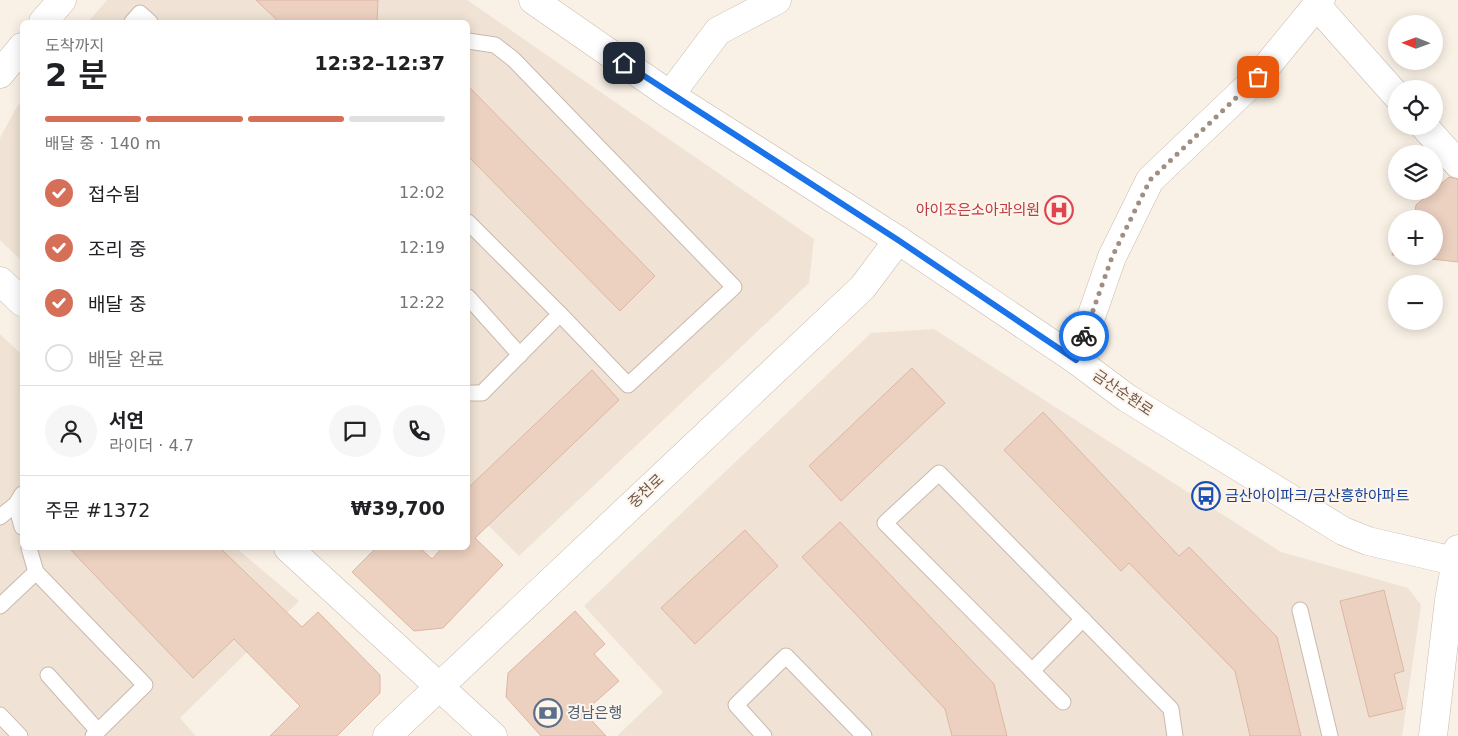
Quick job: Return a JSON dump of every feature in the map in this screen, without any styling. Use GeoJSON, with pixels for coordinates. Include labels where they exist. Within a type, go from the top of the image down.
{"type":"FeatureCollection","features":[{"type":"Feature","properties":{"kind":"street"},"geometry":{"type":"LineString","coordinates":[[45,20],[62,0]]}},
{"type":"Feature","properties":{"kind":"street","name":"금산순환로"},"geometry":{"type":"LineString","coordinates":[[533,0],[670,95],[898,240],[1076,360],[1127,398],[1343,532],[1368,541],[1457,557]]}},
{"type":"Feature","properties":{"kind":"street"},"geometry":{"type":"LineString","coordinates":[[670,95],[718,31],[777,0]]}},
{"type":"Feature","properties":{"kind":"street"},"geometry":{"type":"LineString","coordinates":[[1076,360],[1112,257],[1150,180],[1258,77],[1319,3],[1388,85]]}},
{"type":"Feature","properties":{"kind":"street"},"geometry":{"type":"LineString","coordinates":[[0,74],[20,49]]}},
{"type":"Feature","properties":{"kind":"street"},"geometry":{"type":"LineString","coordinates":[[1432,135],[1458,164]]}},
{"type":"Feature","properties":{"kind":"street","name":"중천로"},"geometry":{"type":"LineString","coordinates":[[387,736],[863,287],[898,240]]}},
{"type":"Feature","properties":{"kind":"street"},"geometry":{"type":"LineString","coordinates":[[0,281],[20,300]]}},
{"type":"Feature","properties":{"kind":"street"},"geometry":{"type":"LineString","coordinates":[[290,550],[493,736]]}},
{"type":"Feature","properties":{"kind":"street"},"geometry":{"type":"LineString","coordinates":[[1433,736],[1457,557]]}},
{"type":"Feature","properties":{"kind":"lane"},"geometry":{"type":"LineString","coordinates":[[134,20],[140,13],[148,20]]}},
{"type":"Feature","properties":{"kind":"lane"},"geometry":{"type":"LineString","coordinates":[[470,41],[495,44],[513,59],[734,287],[628,386],[560,314],[470,224]]}},
{"type":"Feature","properties":{"kind":"lane"},"geometry":{"type":"LineString","coordinates":[[470,299],[520,354]]}},
{"type":"Feature","properties":{"kind":"lane"},"geometry":{"type":"LineString","coordinates":[[470,393],[482,394],[560,314]]}},
{"type":"Feature","properties":{"kind":"lane"},"geometry":{"type":"LineString","coordinates":[[1063,702],[885,523],[939,473],[1170,709],[1175,736]]}},
{"type":"Feature","properties":{"kind":"lane"},"geometry":{"type":"LineString","coordinates":[[0,517],[19,499]]}},
{"type":"Feature","properties":{"kind":"lane"},"geometry":{"type":"LineString","coordinates":[[29,550],[36,572],[145,685],[95,734],[48,675]]}},
{"type":"Feature","properties":{"kind":"lane"},"geometry":{"type":"LineString","coordinates":[[0,606],[36,572]]}},
{"type":"Feature","properties":{"kind":"lane"},"geometry":{"type":"LineString","coordinates":[[1300,610],[1330,736]]}},
{"type":"Feature","properties":{"kind":"lane"},"geometry":{"type":"LineString","coordinates":[[1032,671],[1082,619]]}},
{"type":"Feature","properties":{"kind":"lane"},"geometry":{"type":"LineString","coordinates":[[764,736],[736,704],[786,656],[864,736]]}},
{"type":"Feature","properties":{"kind":"lane"},"geometry":{"type":"LineString","coordinates":[[0,715],[20,736]]}},
{"type":"Feature","properties":{"kind":"shaded area"},"geometry":{"type":"Polygon","coordinates":[[[107,0],[467,0],[814,239],[809,283],[519,556],[470,507],[470,20],[90,20],[107,0]]]}},
{"type":"Feature","properties":{"kind":"shaded area"},"geometry":{"type":"Polygon","coordinates":[[[20,103],[20,259],[0,240],[0,138],[20,103]]]}},
{"type":"Feature","properties":{"kind":"shaded area"},"geometry":{"type":"Polygon","coordinates":[[[934,329],[1281,552],[1408,588],[1421,605],[1402,736],[617,736],[663,692],[584,606],[871,333],[934,329]]]}},
{"type":"Feature","properties":{"kind":"shaded area"},"geometry":{"type":"Polygon","coordinates":[[[0,334],[20,353],[20,550],[238,550],[299,601],[180,718],[196,736],[0,736],[0,334]]]}},
{"type":"Feature","properties":{"kind":"building"},"geometry":{"type":"Polygon","coordinates":[[[256,0],[378,0],[377,20],[277,20],[256,0]]]}},
{"type":"Feature","properties":{"kind":"building"},"geometry":{"type":"Polygon","coordinates":[[[470,88],[655,276],[620,311],[470,158],[470,88]]]}},
{"type":"Feature","properties":{"kind":"building"},"geometry":{"type":"Polygon","coordinates":[[[1449,177],[1458,179],[1458,262],[1443,260],[1443,210],[1415,210],[1416,205],[1422,200],[1443,200],[1443,182],[1449,177]]]}},
{"type":"Feature","properties":{"kind":"building"},"geometry":{"type":"Polygon","coordinates":[[[912,368],[945,403],[841,501],[809,466],[912,368]]]}},
{"type":"Feature","properties":{"kind":"building"},"geometry":{"type":"Polygon","coordinates":[[[592,370],[619,400],[475,538],[503,565],[443,628],[414,631],[352,572],[374,550],[422,550],[432,559],[440,550],[470,550],[470,486],[592,370]]]}},
{"type":"Feature","properties":{"kind":"building"},"geometry":{"type":"Polygon","coordinates":[[[1043,412],[1179,556],[1189,547],[1277,637],[1301,736],[1250,736],[1235,671],[1129,563],[1121,571],[1004,450],[1043,412]]]}},
{"type":"Feature","properties":{"kind":"building"},"geometry":{"type":"Polygon","coordinates":[[[840,522],[994,684],[1007,736],[952,736],[945,709],[802,557],[840,522]]]}},
{"type":"Feature","properties":{"kind":"building"},"geometry":{"type":"Polygon","coordinates":[[[745,530],[778,566],[695,644],[661,608],[745,530]]]}},
{"type":"Feature","properties":{"kind":"building"},"geometry":{"type":"Polygon","coordinates":[[[71,550],[222,550],[302,627],[318,612],[380,675],[380,693],[337,736],[270,736],[300,706],[234,639],[193,678],[71,550]]]}},
{"type":"Feature","properties":{"kind":"building"},"geometry":{"type":"Polygon","coordinates":[[[1384,590],[1404,671],[1394,674],[1403,709],[1369,717],[1340,601],[1384,590]]]}},
{"type":"Feature","properties":{"kind":"building"},"geometry":{"type":"Polygon","coordinates":[[[575,611],[605,644],[594,654],[619,681],[584,712],[606,736],[541,736],[506,697],[508,673],[575,611]]]}},
{"type":"Feature","properties":{"kind":"way so far"},"geometry":{"type":"LineString","coordinates":[[1084,336],[1112,257],[1150,180],[1258,77]]}},
{"type":"Feature","properties":{"kind":"place","name":"아이조은소아과의원"},"geometry":{"type":"Point","coordinates":[1059,210]}},
{"type":"Feature","properties":{"kind":"place","name":"금산아이파크/금산흥한아파트"},"geometry":{"type":"Point","coordinates":[1206,496]}},
{"type":"Feature","properties":{"kind":"place","name":"경남은행"},"geometry":{"type":"Point","coordinates":[548,713]}},
{"type":"Feature","properties":{"kind":"route"},"geometry":{"type":"LineString","coordinates":[[624,63],[670,95],[898,240],[1076,360],[1084,336]]}}]}
